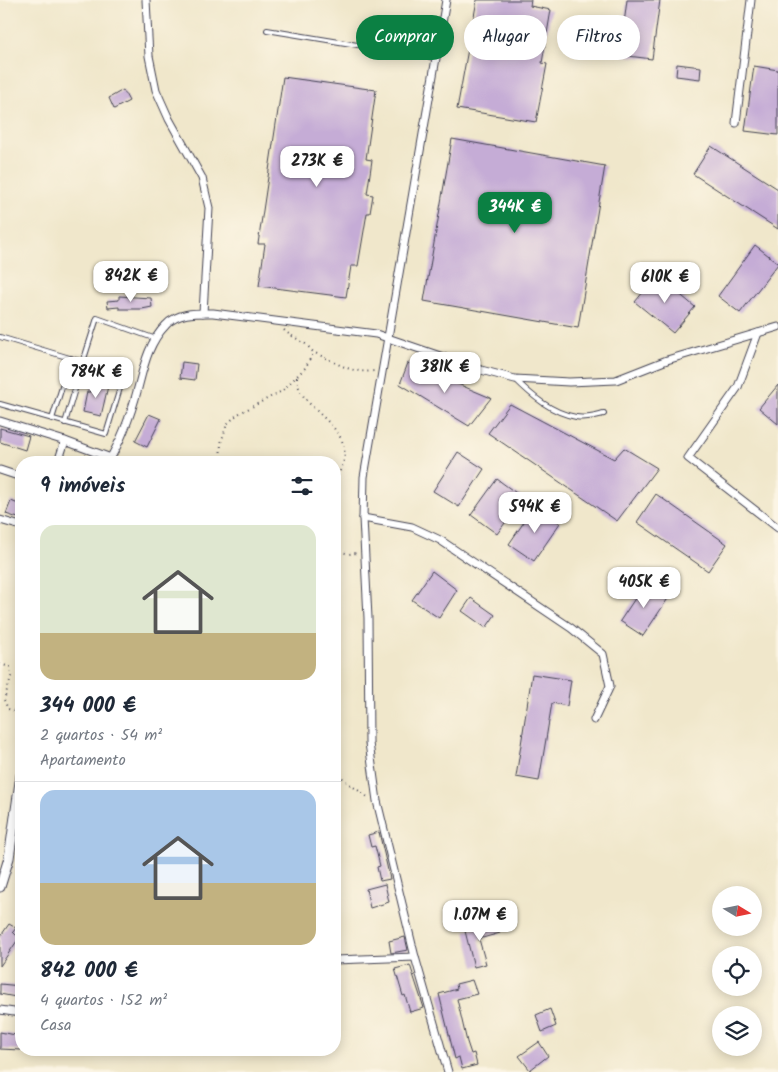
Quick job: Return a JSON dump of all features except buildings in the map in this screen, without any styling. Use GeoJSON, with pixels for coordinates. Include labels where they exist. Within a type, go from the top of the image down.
{"type":"FeatureCollection","features":[{"type":"Feature","properties":{"kind":"street"},"geometry":{"type":"LineString","coordinates":[[146,0],[149,56],[156,90],[168,119],[202,178],[209,208],[203,313]]}},
{"type":"Feature","properties":{"kind":"street"},"geometry":{"type":"LineString","coordinates":[[443,15],[446,0]]}},
{"type":"Feature","properties":{"kind":"street"},"geometry":{"type":"LineString","coordinates":[[736,123],[751,0]]}},
{"type":"Feature","properties":{"kind":"street"},"geometry":{"type":"LineString","coordinates":[[436,60],[364,478],[363,518],[368,618],[369,743],[378,804],[416,957],[448,1072]]}},
{"type":"Feature","properties":{"kind":"street"},"geometry":{"type":"LineString","coordinates":[[111,456],[126,426],[144,362],[156,339],[166,324],[187,313],[213,313],[317,325],[388,337],[481,370],[515,379],[569,382],[616,380],[667,360],[778,327]]}},
{"type":"Feature","properties":{"kind":"street"},"geometry":{"type":"LineString","coordinates":[[758,333],[738,387],[688,458],[778,528]]}},
{"type":"Feature","properties":{"kind":"street"},"geometry":{"type":"LineString","coordinates":[[0,421],[65,441],[100,456]]}},
{"type":"Feature","properties":{"kind":"street"},"geometry":{"type":"LineString","coordinates":[[60,456],[65,441]]}},
{"type":"Feature","properties":{"kind":"street"},"geometry":{"type":"LineString","coordinates":[[0,470],[15,475]]}},
{"type":"Feature","properties":{"kind":"street"},"geometry":{"type":"LineString","coordinates":[[363,518],[412,526],[440,540],[571,628],[603,654],[610,686],[594,720]]}},
{"type":"Feature","properties":{"kind":"street"},"geometry":{"type":"LineString","coordinates":[[0,520],[15,524]]}},
{"type":"Feature","properties":{"kind":"street"},"geometry":{"type":"LineString","coordinates":[[0,886],[9,858],[15,816]]}},
{"type":"Feature","properties":{"kind":"street"},"geometry":{"type":"LineString","coordinates":[[341,960],[416,957]]}},
{"type":"Feature","properties":{"kind":"street"},"geometry":{"type":"LineString","coordinates":[[0,1010],[15,1012]]}},
{"type":"Feature","properties":{"kind":"lane"},"geometry":{"type":"LineString","coordinates":[[267,30],[356,45]]}},
{"type":"Feature","properties":{"kind":"lane"},"geometry":{"type":"LineString","coordinates":[[65,423],[96,318],[156,339]]}},
{"type":"Feature","properties":{"kind":"lane"},"geometry":{"type":"LineString","coordinates":[[0,337],[124,375],[106,434],[0,404]]}},
{"type":"Feature","properties":{"kind":"lane"},"geometry":{"type":"LineString","coordinates":[[52,419],[70,358]]}},
{"type":"Feature","properties":{"kind":"lane"},"geometry":{"type":"LineString","coordinates":[[515,379],[534,398],[559,411],[576,417],[604,414]]}},
{"type":"Feature","properties":{"kind":"path"},"geometry":{"type":"LineString","coordinates":[[275,321],[290,336],[302,341],[314,352],[329,358],[341,367],[366,372],[377,370],[384,360]]}},
{"type":"Feature","properties":{"kind":"path"},"geometry":{"type":"LineString","coordinates":[[220,456],[221,443],[227,424],[238,414],[282,391],[305,368],[314,352]]}},
{"type":"Feature","properties":{"kind":"path"},"geometry":{"type":"LineString","coordinates":[[297,375],[297,386],[310,405],[331,423],[339,437],[345,459],[341,469]]}},
{"type":"Feature","properties":{"kind":"path"},"geometry":{"type":"LineString","coordinates":[[341,552],[349,554],[364,552]]}},
{"type":"Feature","properties":{"kind":"path"},"geometry":{"type":"LineString","coordinates":[[0,664],[10,667],[12,674],[4,700],[8,709],[15,711]]}},
{"type":"Feature","properties":{"kind":"path"},"geometry":{"type":"LineString","coordinates":[[341,776],[378,804]]}}]}
